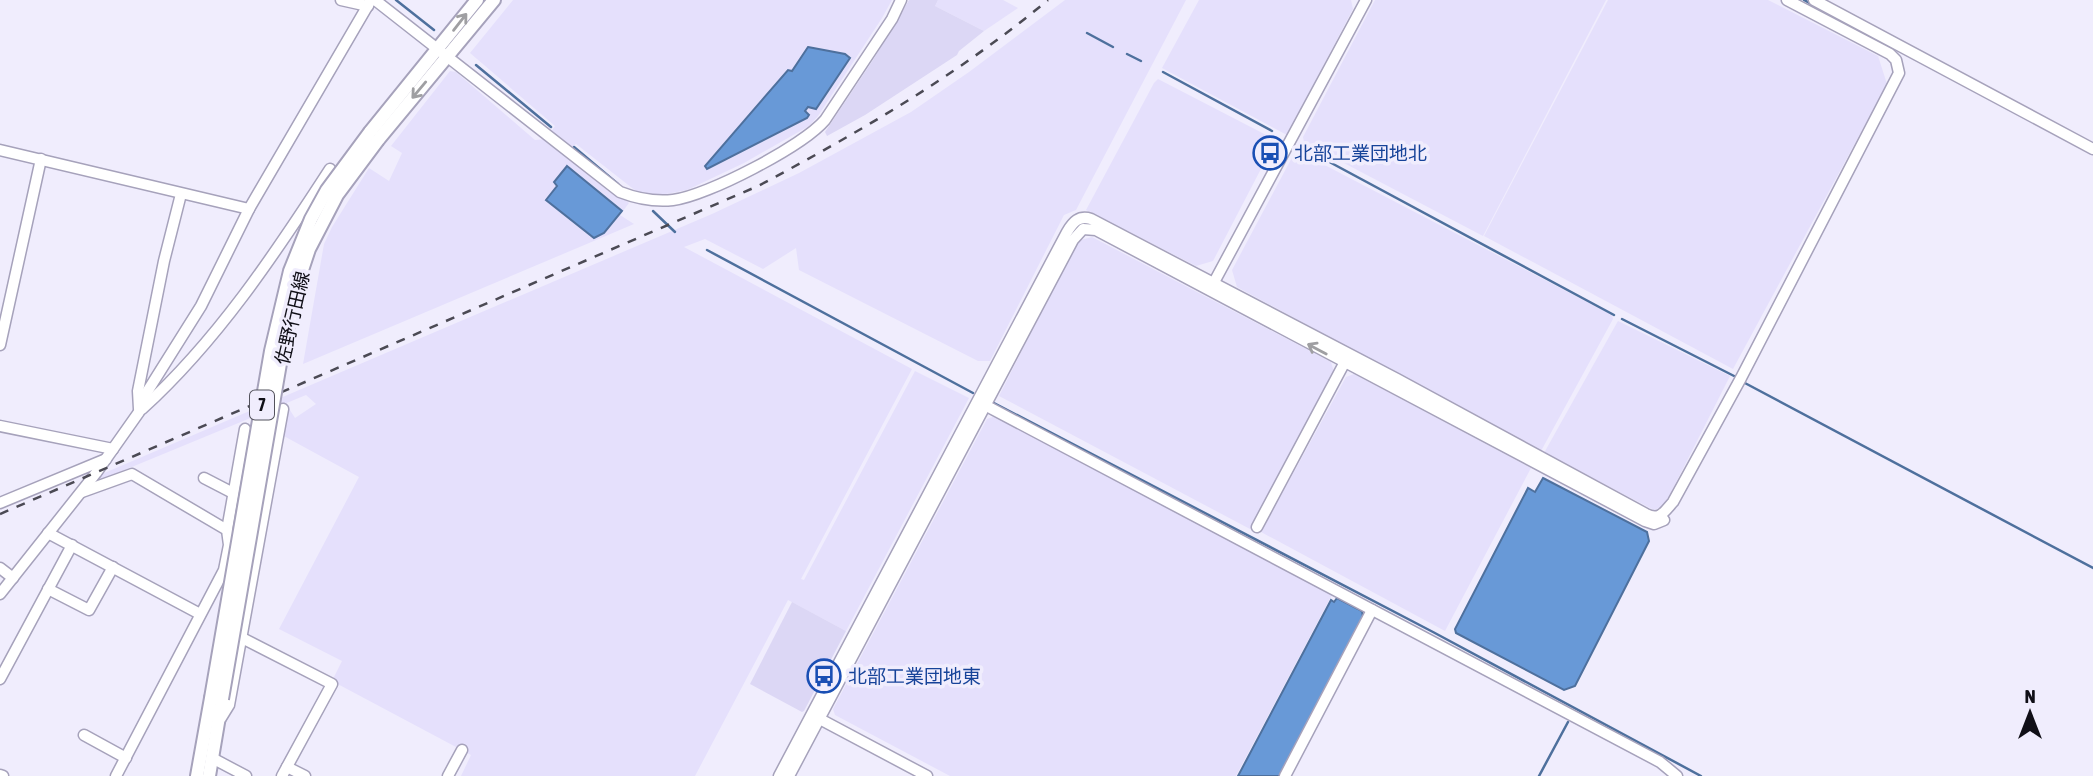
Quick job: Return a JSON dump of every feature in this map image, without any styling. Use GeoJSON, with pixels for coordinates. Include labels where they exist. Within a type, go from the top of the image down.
{"type":"FeatureCollection","features":[{"type":"Feature","properties":{"kind":"main road","name":"佐野行田線"},"geometry":{"type":"LineString","coordinates":[[443,53],[477,0]]}},
{"type":"Feature","properties":{"kind":"main road","name":"佐野行田線"},"geometry":{"type":"LineString","coordinates":[[197,776],[217,699],[271,351],[290,271],[311,219],[327,190],[443,53],[494,0]]}},
{"type":"Feature","properties":{"kind":"main road","name":"佐野行田線"},"geometry":{"type":"LineString","coordinates":[[209,776],[218,725],[217,699]]}},
{"type":"Feature","properties":{"kind":"street"},"geometry":{"type":"LineString","coordinates":[[341,0],[371,2],[443,53],[621,192],[652,200],[676,200],[690,196],[762,163],[816,130],[892,19],[901,0]]}},
{"type":"Feature","properties":{"kind":"street"},"geometry":{"type":"LineString","coordinates":[[779,776],[815,717],[982,404],[1074,221],[1082,218],[1091,219],[1211,287],[1651,516],[1662,516],[1673,502],[1741,378],[1899,74],[1896,60],[1890,54],[1787,0]]}},
{"type":"Feature","properties":{"kind":"street"},"geometry":{"type":"LineString","coordinates":[[1814,0],[2093,149]]}},
{"type":"Feature","properties":{"kind":"street"},"geometry":{"type":"LineString","coordinates":[[1211,287],[1364,1]]}},
{"type":"Feature","properties":{"kind":"street"},"geometry":{"type":"LineString","coordinates":[[0,594],[82,492],[139,412],[147,392],[201,306],[249,209],[371,2]]}},
{"type":"Feature","properties":{"kind":"street"},"geometry":{"type":"LineString","coordinates":[[0,150],[249,209]]}},
{"type":"Feature","properties":{"kind":"street"},"geometry":{"type":"LineString","coordinates":[[0,345],[41,159]]}},
{"type":"Feature","properties":{"kind":"street"},"geometry":{"type":"LineString","coordinates":[[139,412],[172,382],[257,278],[330,169]]}},
{"type":"Feature","properties":{"kind":"street"},"geometry":{"type":"LineString","coordinates":[[139,412],[138,391],[164,261],[181,194]]}},
{"type":"Feature","properties":{"kind":"street"},"geometry":{"type":"LineString","coordinates":[[1258,527],[1347,359]]}},
{"type":"Feature","properties":{"kind":"street"},"geometry":{"type":"LineString","coordinates":[[982,404],[1660,762],[1677,776]]}},
{"type":"Feature","properties":{"kind":"street"},"geometry":{"type":"LineString","coordinates":[[218,725],[229,705],[284,409]]}},
{"type":"Feature","properties":{"kind":"street"},"geometry":{"type":"LineString","coordinates":[[0,426],[111,453]]}},
{"type":"Feature","properties":{"kind":"street"},"geometry":{"type":"LineString","coordinates":[[116,776],[224,570],[229,545],[226,530],[244,429]]}},
{"type":"Feature","properties":{"kind":"street"},"geometry":{"type":"LineString","coordinates":[[0,503],[111,453]]}},
{"type":"Feature","properties":{"kind":"street"},"geometry":{"type":"LineString","coordinates":[[82,492],[132,474],[226,530]]}},
{"type":"Feature","properties":{"kind":"street"},"geometry":{"type":"LineString","coordinates":[[204,478],[233,493]]}},
{"type":"Feature","properties":{"kind":"street"},"geometry":{"type":"LineString","coordinates":[[48,533],[200,614]]}},
{"type":"Feature","properties":{"kind":"street"},"geometry":{"type":"LineString","coordinates":[[0,679],[72,545]]}},
{"type":"Feature","properties":{"kind":"street"},"geometry":{"type":"LineString","coordinates":[[48,589],[89,610],[113,567]]}},
{"type":"Feature","properties":{"kind":"street"},"geometry":{"type":"LineString","coordinates":[[0,568],[13,578]]}},
{"type":"Feature","properties":{"kind":"street"},"geometry":{"type":"LineString","coordinates":[[1285,776],[1372,610]]}},
{"type":"Feature","properties":{"kind":"street"},"geometry":{"type":"LineString","coordinates":[[242,638],[332,684],[284,771],[304,776]]}},
{"type":"Feature","properties":{"kind":"street"},"geometry":{"type":"LineString","coordinates":[[789,776],[815,717]]}},
{"type":"Feature","properties":{"kind":"street"},"geometry":{"type":"LineString","coordinates":[[815,717],[927,776]]}},
{"type":"Feature","properties":{"kind":"street"},"geometry":{"type":"LineString","coordinates":[[84,735],[126,758]]}},
{"type":"Feature","properties":{"kind":"street"},"geometry":{"type":"LineString","coordinates":[[449,776],[462,750]]}},
{"type":"Feature","properties":{"kind":"street"},"geometry":{"type":"LineString","coordinates":[[212,758],[246,776]]}},
{"type":"Feature","properties":{"kind":"shaded area"},"geometry":{"type":"Polygon","coordinates":[[[513,0],[892,0],[809,126],[744,163],[687,190],[656,196],[641,195],[576,144],[571,149],[550,133],[555,126],[470,53],[513,0]]]}},
{"type":"Feature","properties":{"kind":"shaded area"},"geometry":{"type":"Polygon","coordinates":[[[909,0],[938,0],[935,6],[984,31],[957,55],[865,115],[827,136],[825,132],[909,0]]]}},
{"type":"Feature","properties":{"kind":"shaded area"},"geometry":{"type":"Polygon","coordinates":[[[938,0],[1003,0],[1018,8],[984,31],[935,6],[938,0]]]}},
{"type":"Feature","properties":{"kind":"shaded area"},"geometry":{"type":"Polygon","coordinates":[[[1065,0],[1186,0],[1076,210],[1064,215],[990,361],[978,361],[799,270],[796,248],[763,269],[705,239],[684,247],[912,369],[801,579],[804,580],[915,371],[969,398],[846,631],[788,600],[695,776],[461,776],[471,755],[332,681],[342,661],[279,629],[359,477],[282,435],[288,407],[295,418],[316,404],[306,395],[93,483],[102,474],[712,214],[799,173],[911,112],[1065,0]]]}},
{"type":"Feature","properties":{"kind":"shaded area"},"geometry":{"type":"Polygon","coordinates":[[[1199,0],[1351,0],[1353,9],[1287,135],[1162,68],[1199,0]]]}},
{"type":"Feature","properties":{"kind":"shaded area"},"geometry":{"type":"Polygon","coordinates":[[[1375,0],[1606,0],[1483,236],[1304,142],[1303,137],[1375,0]]]}},
{"type":"Feature","properties":{"kind":"shaded area"},"geometry":{"type":"Polygon","coordinates":[[[1608,0],[1768,0],[1878,56],[1887,84],[1733,369],[1484,236],[1608,0]]]}},
{"type":"Feature","properties":{"kind":"shaded area"},"geometry":{"type":"Polygon","coordinates":[[[450,71],[456,72],[535,140],[546,139],[629,203],[620,215],[634,224],[303,364],[324,244],[332,227],[369,168],[389,181],[402,153],[391,146],[450,71]]]}},
{"type":"Feature","properties":{"kind":"shaded area"},"geometry":{"type":"Polygon","coordinates":[[[1158,79],[1276,140],[1213,261],[1196,266],[1086,210],[1158,79]]]}},
{"type":"Feature","properties":{"kind":"shaded area"},"geometry":{"type":"Polygon","coordinates":[[[1296,150],[1612,315],[1613,319],[1541,451],[1237,287],[1232,270],[1296,150]]]}},
{"type":"Feature","properties":{"kind":"shaded area"},"geometry":{"type":"Polygon","coordinates":[[[1092,237],[1331,362],[1334,372],[1250,529],[999,396],[1077,241],[1092,237]]]}},
{"type":"Feature","properties":{"kind":"shaded area"},"geometry":{"type":"Polygon","coordinates":[[[1618,321],[1730,376],[1664,506],[1654,510],[1544,453],[1618,321]]]}},
{"type":"Feature","properties":{"kind":"shaded area"},"geometry":{"type":"Polygon","coordinates":[[[1354,374],[1531,468],[1445,631],[1261,532],[1346,377],[1354,374]]]}},
{"type":"Feature","properties":{"kind":"shaded area"},"geometry":{"type":"Polygon","coordinates":[[[995,416],[1332,595],[1236,776],[950,776],[835,715],[833,709],[987,419],[995,416]]]}},
{"type":"Feature","properties":{"kind":"shaded area"},"geometry":{"type":"Polygon","coordinates":[[[792,602],[846,631],[802,712],[750,684],[792,602]]]}},
{"type":"Feature","properties":{"kind":"water"},"geometry":{"type":"Polygon","coordinates":[[[808,47],[845,54],[850,58],[816,109],[808,107],[805,111],[809,115],[807,118],[707,169],[705,166],[788,70],[792,71],[808,47]]]}},
{"type":"Feature","properties":{"kind":"water"},"geometry":{"type":"Polygon","coordinates":[[[567,166],[622,211],[604,233],[594,238],[546,200],[557,186],[554,182],[567,166]]]}},
{"type":"Feature","properties":{"kind":"water"},"geometry":{"type":"Polygon","coordinates":[[[1543,478],[1647,532],[1649,541],[1575,686],[1564,690],[1456,633],[1455,629],[1528,488],[1535,492],[1543,478]]]}},
{"type":"Feature","properties":{"kind":"water"},"geometry":{"type":"Polygon","coordinates":[[[1337,598],[1362,611],[1363,617],[1280,776],[1238,776],[1331,600],[1334,602],[1337,598]]]}},
{"type":"Feature","properties":{"kind":"waterway"},"geometry":{"type":"LineString","coordinates":[[396,0],[434,30]]}},
{"type":"Feature","properties":{"kind":"waterway"},"geometry":{"type":"LineString","coordinates":[[1804,0],[1813,5]]}},
{"type":"Feature","properties":{"kind":"waterway"},"geometry":{"type":"LineString","coordinates":[[1087,33],[1113,47]]}},
{"type":"Feature","properties":{"kind":"waterway"},"geometry":{"type":"LineString","coordinates":[[1127,54],[1141,61]]}},
{"type":"Feature","properties":{"kind":"waterway"},"geometry":{"type":"LineString","coordinates":[[476,65],[551,127]]}},
{"type":"Feature","properties":{"kind":"waterway"},"geometry":{"type":"LineString","coordinates":[[1163,72],[1272,131]]}},
{"type":"Feature","properties":{"kind":"waterway"},"geometry":{"type":"LineString","coordinates":[[574,147],[618,184]]}},
{"type":"Feature","properties":{"kind":"waterway"},"geometry":{"type":"LineString","coordinates":[[1309,151],[1614,315]]}},
{"type":"Feature","properties":{"kind":"waterway"},"geometry":{"type":"LineString","coordinates":[[653,211],[675,232]]}},
{"type":"Feature","properties":{"kind":"waterway"},"geometry":{"type":"LineString","coordinates":[[707,250],[973,393]]}},
{"type":"Feature","properties":{"kind":"waterway"},"geometry":{"type":"LineString","coordinates":[[1622,319],[1738,378]]}},
{"type":"Feature","properties":{"kind":"waterway"},"geometry":{"type":"LineString","coordinates":[[1743,382],[2093,568]]}},
{"type":"Feature","properties":{"kind":"waterway"},"geometry":{"type":"LineString","coordinates":[[992,402],[1433,632],[1701,776]]}},
{"type":"Feature","properties":{"kind":"waterway"},"geometry":{"type":"LineString","coordinates":[[1539,776],[1568,722]]}},
{"type":"Feature","properties":{"kind":"railway"},"geometry":{"type":"LineString","coordinates":[[0,514],[758,186],[834,145],[944,77],[1048,0]]}},
{"type":"Feature","properties":{"kind":"place","name":"北部工業団地北"},"geometry":{"type":"Point","coordinates":[1270,153]}},
{"type":"Feature","properties":{"kind":"place","name":"北部工業団地東"},"geometry":{"type":"Point","coordinates":[824,676]}}]}
